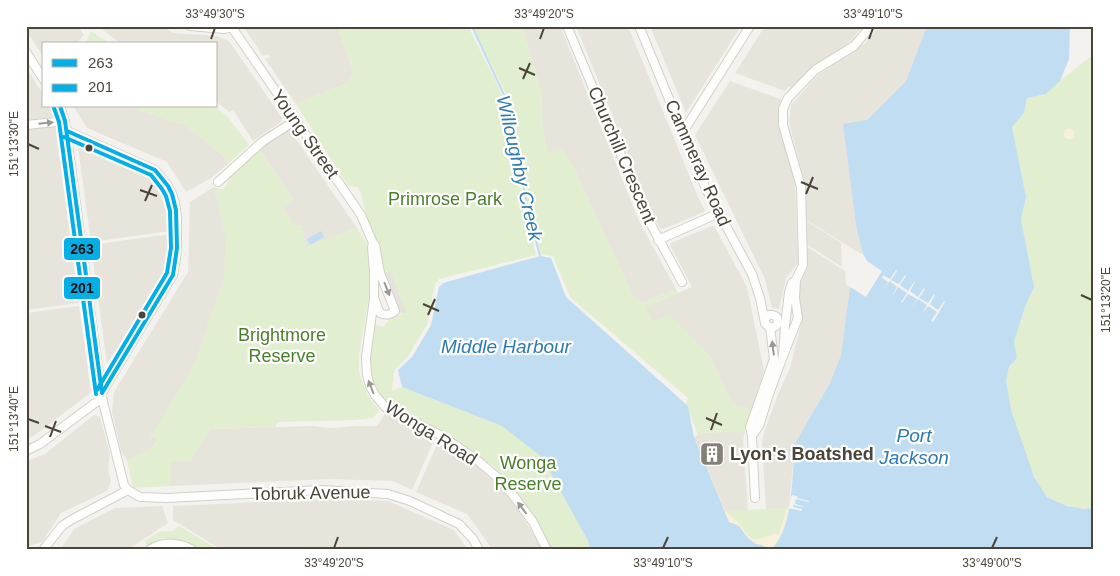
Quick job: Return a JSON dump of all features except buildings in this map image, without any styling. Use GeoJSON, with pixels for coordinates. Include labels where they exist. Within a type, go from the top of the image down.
{"type":"FeatureCollection","features":[{"type":"Feature","properties":{"kind":"street","name":"Young Street"},"geometry":{"type":"LineString","coordinates":[[190,26],[218,29],[231,27],[296,120],[361,215],[375,245],[380,273],[395,311],[388,315],[380,313],[374,298],[373,243]]}},
{"type":"Feature","properties":{"kind":"street","name":"Churchill Crescent"},"geometry":{"type":"LineString","coordinates":[[568,26],[647,218],[682,282]]}},
{"type":"Feature","properties":{"kind":"street","name":"Cammeray Road"},"geometry":{"type":"LineString","coordinates":[[639,26],[706,189],[752,274],[760,298],[776,323]]}},
{"type":"Feature","properties":{"kind":"street"},"geometry":{"type":"LineString","coordinates":[[683,132],[750,26]]}},
{"type":"Feature","properties":{"kind":"street"},"geometry":{"type":"LineString","coordinates":[[776,323],[786,317],[789,292],[803,265],[801,187],[783,125],[783,109],[788,98],[816,70],[854,46],[871,26]]}},
{"type":"Feature","properties":{"kind":"street"},"geometry":{"type":"LineString","coordinates":[[26,52],[42,77]]}},
{"type":"Feature","properties":{"kind":"street"},"geometry":{"type":"LineString","coordinates":[[42,550],[66,523],[126,489],[117,463],[102,394],[65,121],[61,108]]}},
{"type":"Feature","properties":{"kind":"street"},"geometry":{"type":"LineString","coordinates":[[218,182],[262,142],[296,120]]}},
{"type":"Feature","properties":{"kind":"street"},"geometry":{"type":"LineString","coordinates":[[26,126],[65,121]]}},
{"type":"Feature","properties":{"kind":"street"},"geometry":{"type":"LineString","coordinates":[[26,451],[40,444],[99,400],[173,275],[176,264],[177,211],[171,190],[166,181],[155,170],[66,131]]}},
{"type":"Feature","properties":{"kind":"street"},"geometry":{"type":"LineString","coordinates":[[658,240],[719,213]]}},
{"type":"Feature","properties":{"kind":"street"},"geometry":{"type":"LineString","coordinates":[[752,436],[759,426],[798,318],[795,298],[796,280]]}},
{"type":"Feature","properties":{"kind":"street","name":"Wonga Road"},"geometry":{"type":"LineString","coordinates":[[374,298],[366,356],[367,375],[375,395],[384,407],[442,436],[477,460],[497,477],[533,522],[547,550]]}},
{"type":"Feature","properties":{"kind":"street"},"geometry":{"type":"LineString","coordinates":[[755,498],[750,427],[774,359],[776,323],[782,312],[788,307]]}},
{"type":"Feature","properties":{"kind":"street"},"geometry":{"type":"LineString","coordinates":[[776,323],[783,356]]}},
{"type":"Feature","properties":{"kind":"street","name":"Tobruk Avenue"},"geometry":{"type":"LineString","coordinates":[[126,489],[140,497],[321,490],[388,494],[410,501],[459,524],[480,550]]}},
{"type":"Feature","properties":{"kind":"street"},"geometry":{"type":"LineString","coordinates":[[149,550],[154,546],[167,543],[180,544],[193,550]]}},
{"type":"Feature","properties":{"kind":"shaded area"},"geometry":{"type":"Polygon","coordinates":[[[26,26],[78,26],[84,35],[78,42],[42,42],[42,55],[26,30],[26,26]]]}},
{"type":"Feature","properties":{"kind":"shaded area"},"geometry":{"type":"Polygon","coordinates":[[[98,26],[163,26],[173,33],[217,36],[229,41],[282,118],[281,122],[253,141],[233,110],[229,112],[218,103],[218,42],[118,42],[98,26]]]}},
{"type":"Feature","properties":{"kind":"shaded area"},"geometry":{"type":"Polygon","coordinates":[[[243,26],[337,26],[354,73],[347,83],[296,104],[265,59],[270,57],[269,54],[263,56],[243,26]]]}},
{"type":"Feature","properties":{"kind":"shaded area"},"geometry":{"type":"Polygon","coordinates":[[[523,26],[560,26],[639,221],[676,289],[641,303],[633,296],[571,162],[548,153],[543,130],[541,91],[523,26]]]}},
{"type":"Feature","properties":{"kind":"shaded area"},"geometry":{"type":"Polygon","coordinates":[[[576,26],[628,26],[705,210],[704,212],[663,229],[660,228],[653,216],[576,26]]]}},
{"type":"Feature","properties":{"kind":"shaded area"},"geometry":{"type":"Polygon","coordinates":[[[650,26],[741,26],[686,113],[650,26]]]}},
{"type":"Feature","properties":{"kind":"shaded area"},"geometry":{"type":"Polygon","coordinates":[[[765,26],[863,26],[848,44],[812,68],[793,89],[789,86],[785,91],[735,73],[765,26]]]}},
{"type":"Feature","properties":{"kind":"shaded area"},"geometry":{"type":"Polygon","coordinates":[[[879,26],[927,26],[906,81],[867,120],[857,231],[863,254],[805,219],[804,180],[789,122],[791,105],[818,75],[864,44],[879,26]]]}},
{"type":"Feature","properties":{"kind":"shaded area"},"geometry":{"type":"Polygon","coordinates":[[[26,67],[42,93],[42,108],[51,108],[54,117],[26,120],[26,67]]]}},
{"type":"Feature","properties":{"kind":"shaded area"},"geometry":{"type":"Polygon","coordinates":[[[730,81],[783,100],[781,102],[779,122],[795,184],[798,263],[786,278],[779,309],[772,308],[765,279],[695,135],[730,81]]]}},
{"type":"Feature","properties":{"kind":"shaded area"},"geometry":{"type":"Polygon","coordinates":[[[74,108],[134,108],[184,124],[229,163],[211,178],[186,192],[167,162],[87,128],[74,108]]]}},
{"type":"Feature","properties":{"kind":"shaded area"},"geometry":{"type":"Polygon","coordinates":[[[55,123],[79,303],[26,310],[26,127],[55,123]]]}},
{"type":"Feature","properties":{"kind":"shaded area"},"geometry":{"type":"Polygon","coordinates":[[[289,129],[357,228],[306,247],[282,206],[293,199],[259,149],[289,129]]]}},
{"type":"Feature","properties":{"kind":"shaded area"},"geometry":{"type":"Polygon","coordinates":[[[78,147],[153,178],[170,204],[170,231],[91,242],[78,147]]]}},
{"type":"Feature","properties":{"kind":"shaded area"},"geometry":{"type":"Polygon","coordinates":[[[214,187],[226,237],[224,278],[195,363],[150,438],[154,436],[158,442],[127,461],[121,451],[112,412],[114,392],[188,272],[190,202],[214,187]]]}},
{"type":"Feature","properties":{"kind":"shaded area"},"geometry":{"type":"Polygon","coordinates":[[[805,220],[841,243],[842,267],[806,244],[805,220]]]}},
{"type":"Feature","properties":{"kind":"shaded area"},"geometry":{"type":"Polygon","coordinates":[[[714,226],[747,287],[764,371],[751,410],[732,404],[710,356],[656,320],[652,321],[645,307],[692,287],[670,245],[714,226]]]}},
{"type":"Feature","properties":{"kind":"shaded area"},"geometry":{"type":"Polygon","coordinates":[[[170,234],[169,266],[107,364],[91,245],[170,234]]]}},
{"type":"Feature","properties":{"kind":"shaded area"},"geometry":{"type":"Polygon","coordinates":[[[806,246],[845,271],[846,284],[850,287],[841,355],[829,385],[795,443],[789,508],[766,509],[762,444],[764,432],[790,368],[802,320],[798,298],[800,283],[808,266],[806,246]]]}},
{"type":"Feature","properties":{"kind":"shaded area"},"geometry":{"type":"Polygon","coordinates":[[[390,271],[406,312],[401,314],[384,273],[390,271]]]}},
{"type":"Feature","properties":{"kind":"shaded area"},"geometry":{"type":"Polygon","coordinates":[[[79,306],[91,391],[26,440],[26,313],[79,306]]]}},
{"type":"Feature","properties":{"kind":"shaded area"},"geometry":{"type":"Polygon","coordinates":[[[385,414],[420,428],[435,438],[412,490],[393,481],[329,479],[171,486],[171,462],[189,462],[210,429],[377,426],[385,414]]]}},
{"type":"Feature","properties":{"kind":"shaded area"},"geometry":{"type":"Polygon","coordinates":[[[94,415],[100,417],[110,454],[108,470],[111,481],[107,491],[61,513],[42,542],[26,547],[26,461],[45,454],[94,415]]]}},
{"type":"Feature","properties":{"kind":"shaded area"},"geometry":{"type":"Polygon","coordinates":[[[745,431],[743,442],[748,510],[725,511],[694,437],[702,433],[745,431]]]}},
{"type":"Feature","properties":{"kind":"shaded area"},"geometry":{"type":"Polygon","coordinates":[[[439,440],[469,460],[499,485],[519,511],[542,550],[493,550],[467,514],[416,492],[439,440]]]}},
{"type":"Feature","properties":{"kind":"shaded area"},"geometry":{"type":"Polygon","coordinates":[[[329,499],[388,501],[454,530],[468,550],[222,550],[173,520],[173,506],[329,499]]]}},
{"type":"Feature","properties":{"kind":"shaded area"},"geometry":{"type":"Polygon","coordinates":[[[162,506],[168,523],[127,550],[60,550],[74,529],[115,508],[162,506]]]}},
{"type":"Feature","properties":{"kind":"green space","name":"Primrose Park"},"geometry":{"type":"Polygon","coordinates":[[[337,26],[468,26],[503,96],[536,255],[439,279],[435,284],[427,325],[408,356],[394,371],[392,391],[402,387],[504,427],[542,457],[588,541],[590,550],[552,550],[526,505],[493,466],[415,416],[389,404],[380,397],[373,384],[370,359],[375,325],[383,327],[389,320],[404,313],[404,310],[388,271],[380,273],[361,193],[357,187],[348,186],[296,104],[347,83],[354,73],[337,26]]]}},
{"type":"Feature","properties":{"kind":"green space"},"geometry":{"type":"Polygon","coordinates":[[[473,26],[523,26],[541,91],[543,130],[548,152],[562,149],[571,162],[633,296],[641,303],[676,289],[678,293],[645,307],[652,321],[670,315],[710,356],[732,404],[751,410],[745,431],[702,433],[698,435],[686,403],[688,398],[570,297],[553,256],[541,254],[528,214],[513,114],[507,96],[473,26]]]}},
{"type":"Feature","properties":{"kind":"green space"},"geometry":{"type":"Polygon","coordinates":[[[91,31],[108,42],[86,42],[91,31]]]}},
{"type":"Feature","properties":{"kind":"green space"},"geometry":{"type":"Polygon","coordinates":[[[1094,54],[1094,508],[1084,509],[1052,499],[1040,487],[1020,442],[1010,407],[1006,377],[1017,358],[1014,342],[1025,307],[1034,287],[1021,219],[1026,197],[1012,127],[1024,113],[1027,98],[1046,94],[1094,54]]]}},
{"type":"Feature","properties":{"kind":"green space"},"geometry":{"type":"Polygon","coordinates":[[[134,108],[217,108],[227,116],[249,145],[229,163],[184,124],[134,108]]]}},
{"type":"Feature","properties":{"kind":"green space","name":"Brightmore Reserve"},"geometry":{"type":"Polygon","coordinates":[[[258,148],[293,199],[282,207],[294,225],[302,225],[306,247],[357,228],[366,242],[371,268],[370,291],[359,355],[359,372],[368,396],[380,411],[372,418],[354,420],[277,422],[276,427],[210,429],[189,462],[171,462],[171,486],[133,488],[127,461],[158,443],[154,436],[149,439],[195,363],[224,278],[226,237],[214,187],[224,189],[232,173],[258,148]]]}},
{"type":"Feature","properties":{"kind":"green space"},"geometry":{"type":"Polygon","coordinates":[[[789,508],[783,529],[770,550],[756,544],[725,511],[789,508]]]}},
{"type":"Feature","properties":{"kind":"green space"},"geometry":{"type":"Polygon","coordinates":[[[179,526],[219,550],[199,550],[179,541],[163,538],[148,546],[144,541],[159,532],[173,531],[179,526]]]}},
{"type":"Feature","properties":{"kind":"sand"},"geometry":{"type":"Polygon","coordinates":[[[1069,128],[1075,134],[1069,140],[1063,134],[1069,128]]]}},
{"type":"Feature","properties":{"kind":"sand"},"geometry":{"type":"Polygon","coordinates":[[[789,508],[780,536],[770,550],[756,544],[748,538],[739,526],[729,522],[725,511],[737,521],[751,539],[755,539],[764,538],[775,533],[778,534],[786,510],[789,508]]]}},
{"type":"Feature","properties":{"kind":"water","name":"Port Jackson"},"geometry":{"type":"Polygon","coordinates":[[[927,26],[1070,26],[1069,59],[1060,81],[1046,94],[1027,98],[1024,113],[1012,127],[1026,197],[1021,219],[1034,287],[1025,307],[1014,342],[1017,358],[1009,367],[1006,381],[1011,410],[1034,477],[1047,497],[1067,506],[1084,509],[1094,508],[1094,550],[770,550],[783,532],[790,506],[794,456],[791,458],[789,450],[791,446],[795,448],[795,443],[829,385],[841,355],[850,287],[866,297],[882,271],[867,261],[863,254],[857,231],[843,124],[867,120],[906,81],[927,26]]]}},
{"type":"Feature","properties":{"kind":"water"},"geometry":{"type":"Polygon","coordinates":[[[321,231],[324,237],[310,245],[307,239],[321,231]]]}},
{"type":"Feature","properties":{"kind":"water","name":"Middle Harbour"},"geometry":{"type":"Polygon","coordinates":[[[540,256],[551,258],[566,297],[688,406],[694,437],[729,522],[739,526],[748,538],[756,544],[762,545],[769,550],[590,550],[588,541],[542,457],[502,426],[402,387],[398,370],[412,357],[431,325],[439,287],[443,283],[540,256]]]}},
{"type":"Feature","properties":{"kind":"pier"},"geometry":{"type":"Polygon","coordinates":[[[896,270],[891,280],[899,284],[905,275],[900,285],[908,291],[915,282],[910,291],[918,297],[924,288],[919,298],[928,303],[934,294],[930,304],[938,310],[945,302],[933,322],[931,321],[937,312],[928,306],[922,314],[927,305],[918,299],[912,308],[917,299],[908,294],[902,303],[907,293],[898,287],[893,295],[897,287],[890,281],[883,289],[888,282],[882,278],[883,275],[890,279],[896,270]]]}},
{"type":"Feature","properties":{"kind":"pier"},"geometry":{"type":"Polygon","coordinates":[[[792,495],[809,501],[796,499],[795,504],[803,507],[793,505],[793,507],[802,509],[802,511],[788,508],[792,495]]]}},
{"type":"Feature","properties":{"kind":"waterway","name":"Willoughby Creek"},"geometry":{"type":"LineString","coordinates":[[472,26],[505,97],[529,215],[540,256]]}},
{"type":"Feature","properties":{"kind":"transit line","name":"201"},"geometry":{"type":"LineString","coordinates":[[54,108],[59,122],[96,394]]}},
{"type":"Feature","properties":{"kind":"transit line","name":"263"},"geometry":{"type":"LineString","coordinates":[[61,108],[65,121],[102,393]]}},
{"type":"Feature","properties":{"kind":"transit line","name":"263"},"geometry":{"type":"LineString","coordinates":[[67,131],[155,170],[168,186],[176,210],[177,248],[173,275],[102,393]]}},
{"type":"Feature","properties":{"kind":"transit line","name":"201"},"geometry":{"type":"LineString","coordinates":[[64,137],[151,175],[166,196],[170,211],[171,248],[167,273],[97,390]]}},
{"type":"Feature","properties":{"kind":"place","name":"Lyon's Boatshed"},"geometry":{"type":"Point","coordinates":[712,454]}},
{"type":"Feature","properties":{"kind":"park label","name":"Wonga Reserve"},"geometry":{"type":"Point","coordinates":[528,473]}}]}
